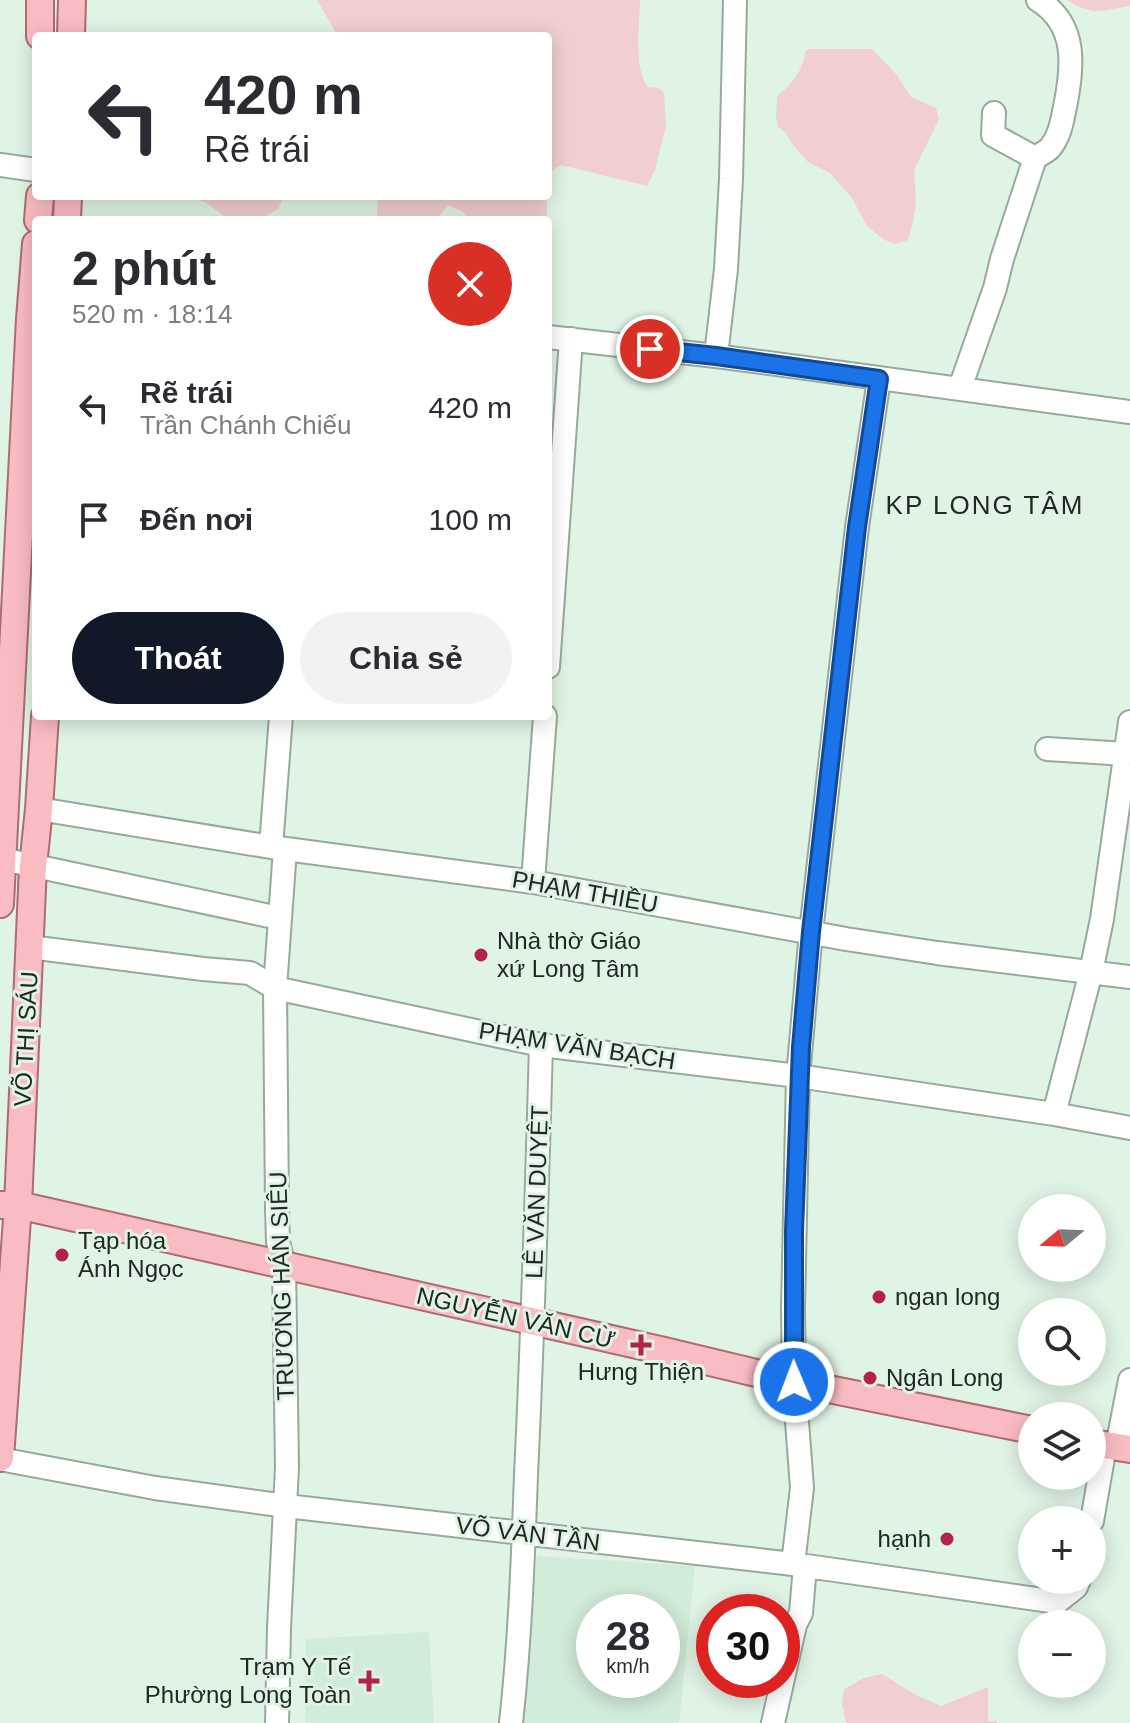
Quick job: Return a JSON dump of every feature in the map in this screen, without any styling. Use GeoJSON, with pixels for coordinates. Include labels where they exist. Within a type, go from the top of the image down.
{"type":"FeatureCollection","features":[{"type":"Feature","properties":{"kind":"main road"},"geometry":{"type":"LineString","coordinates":[[40,0],[40,32]]}},
{"type":"Feature","properties":{"kind":"main road"},"geometry":{"type":"LineString","coordinates":[[71,32],[72,0]]}},
{"type":"Feature","properties":{"kind":"main road"},"geometry":{"type":"LineString","coordinates":[[0,904],[32,294]]}},
{"type":"Feature","properties":{"kind":"main road","name":"VÕ THỊ SÁU"},"geometry":{"type":"LineString","coordinates":[[0,1459],[9,1205],[45,720]]}},
{"type":"Feature","properties":{"kind":"main road","name":"NGUYỄN VĂN CỪ"},"geometry":{"type":"LineString","coordinates":[[9,1205],[794,1382],[1018,1427]]}},
{"type":"Feature","properties":{"kind":"street"},"geometry":{"type":"LineString","coordinates":[[716,356],[726,269],[731,179],[735,0]]}},
{"type":"Feature","properties":{"kind":"street"},"geometry":{"type":"LineString","coordinates":[[960,388],[1035,158],[1049,149],[1060,130],[1071,78],[1072,55],[1064,28],[1052,8],[1038,0]]}},
{"type":"Feature","properties":{"kind":"street"},"geometry":{"type":"LineString","coordinates":[[994,113],[993,135],[1035,158]]}},
{"type":"Feature","properties":{"kind":"street"},"geometry":{"type":"LineString","coordinates":[[0,165],[32,169]]}},
{"type":"Feature","properties":{"kind":"street"},"geometry":{"type":"LineString","coordinates":[[552,547],[559,338],[1130,412]]}},
{"type":"Feature","properties":{"kind":"street"},"geometry":{"type":"LineString","coordinates":[[773,1723],[795,1625],[801,1613],[802,1488],[794,1382],[798,1076],[811,932],[857,527],[879,379]]}},
{"type":"Feature","properties":{"kind":"street","name":"TRƯƠNG HÁN SIÊU"},"geometry":{"type":"LineString","coordinates":[[277,1723],[288,1435],[284,1266],[278,1242],[277,1218],[275,988],[279,918],[281,720]]}},
{"type":"Feature","properties":{"kind":"street"},"geometry":{"type":"LineString","coordinates":[[533,882],[545,720]]}},
{"type":"Feature","properties":{"kind":"street"},"geometry":{"type":"LineString","coordinates":[[1054,1114],[1091,972],[1109,879],[1130,722]]}},
{"type":"Feature","properties":{"kind":"street"},"geometry":{"type":"LineString","coordinates":[[1047,749],[1126,754]]}},
{"type":"Feature","properties":{"kind":"street","name":"PHẠM THIỀU"},"geometry":{"type":"LineString","coordinates":[[39,809],[278,848],[533,882],[937,953],[1130,977]]}},
{"type":"Feature","properties":{"kind":"street"},"geometry":{"type":"LineString","coordinates":[[2,859],[279,918]]}},
{"type":"Feature","properties":{"kind":"street","name":"PHẠM VĂN BẠCH"},"geometry":{"type":"LineString","coordinates":[[30,947],[250,973],[275,988],[541,1045],[798,1076],[1130,1128]]}},
{"type":"Feature","properties":{"kind":"street","name":"LÊ VĂN DUYỆT"},"geometry":{"type":"LineString","coordinates":[[511,1723],[524,1534],[541,1045]]}},
{"type":"Feature","properties":{"kind":"street"},"geometry":{"type":"LineString","coordinates":[[1096,1506],[1130,1380]]}},
{"type":"Feature","properties":{"kind":"street","name":"VÕ VĂN TẦN"},"geometry":{"type":"LineString","coordinates":[[0,1459],[155,1488],[286,1506],[799,1565],[1057,1602],[1067,1594]]}},
{"type":"Feature","properties":{"kind":"shaded area"},"geometry":{"type":"Polygon","coordinates":[[[317,0],[640,0],[640,69],[648,87],[659,88],[664,93],[666,126],[655,170],[647,186],[561,165],[552,170],[552,32],[336,32],[317,0]]]}},
{"type":"Feature","properties":{"kind":"shaded area"},"geometry":{"type":"Polygon","coordinates":[[[1067,0],[1130,0],[1130,6],[1091,10],[1067,0]]]}},
{"type":"Feature","properties":{"kind":"shaded area"},"geometry":{"type":"Polygon","coordinates":[[[872,49],[896,74],[911,97],[936,108],[939,119],[915,168],[916,206],[908,240],[894,244],[867,226],[852,198],[830,173],[808,162],[778,127],[777,97],[796,76],[806,50],[872,49]]]}},
{"type":"Feature","properties":{"kind":"shaded area"},"geometry":{"type":"Polygon","coordinates":[[[199,200],[282,200],[278,209],[266,216],[224,216],[199,200]]]}},
{"type":"Feature","properties":{"kind":"shaded area"},"geometry":{"type":"Polygon","coordinates":[[[378,200],[547,200],[547,216],[466,216],[448,205],[439,216],[377,215],[378,200]]]}},
{"type":"Feature","properties":{"kind":"shaded area"},"geometry":{"type":"Polygon","coordinates":[[[537,1556],[695,1566],[679,1723],[523,1723],[537,1556]]]}},
{"type":"Feature","properties":{"kind":"shaded area","name":"Trạm Y Tế Phường Long Toàn"},"geometry":{"type":"Polygon","coordinates":[[[429,1632],[434,1723],[305,1723],[306,1639],[429,1632]]]}},
{"type":"Feature","properties":{"kind":"shaded area"},"geometry":{"type":"Polygon","coordinates":[[[882,1674],[941,1706],[988,1687],[988,1721],[997,1723],[846,1723],[842,1703],[844,1689],[864,1678],[882,1674]]]}},
{"type":"Feature","properties":{"kind":"place","name":"Nhà thờ Giáo xứ Long Tâm"},"geometry":{"type":"Point","coordinates":[481,955]}},
{"type":"Feature","properties":{"kind":"place","name":"Tạp hóa Ánh Ngọc"},"geometry":{"type":"Point","coordinates":[62,1255]}},
{"type":"Feature","properties":{"kind":"place","name":"ngan long"},"geometry":{"type":"Point","coordinates":[879,1297]}},
{"type":"Feature","properties":{"kind":"place","name":"Hưng Thiện"},"geometry":{"type":"Point","coordinates":[641,1345]}},
{"type":"Feature","properties":{"kind":"place","name":"Ngân Long"},"geometry":{"type":"Point","coordinates":[870,1378]}},
{"type":"Feature","properties":{"kind":"place","name":"hạnh"},"geometry":{"type":"Point","coordinates":[947,1539]}},
{"type":"Feature","properties":{"kind":"place","name":"Trạm Y Tế Phường Long Toàn"},"geometry":{"type":"Point","coordinates":[369,1681]}},
{"type":"Feature","properties":{"kind":"district","name":"KP LONG TÂM"},"geometry":{"type":"Point","coordinates":[985,505]}},
{"type":"Feature","properties":{"kind":"route"},"geometry":{"type":"LineString","coordinates":[[650,349],[879,379],[857,527],[811,932],[798,1076],[794,1382]]}}]}
